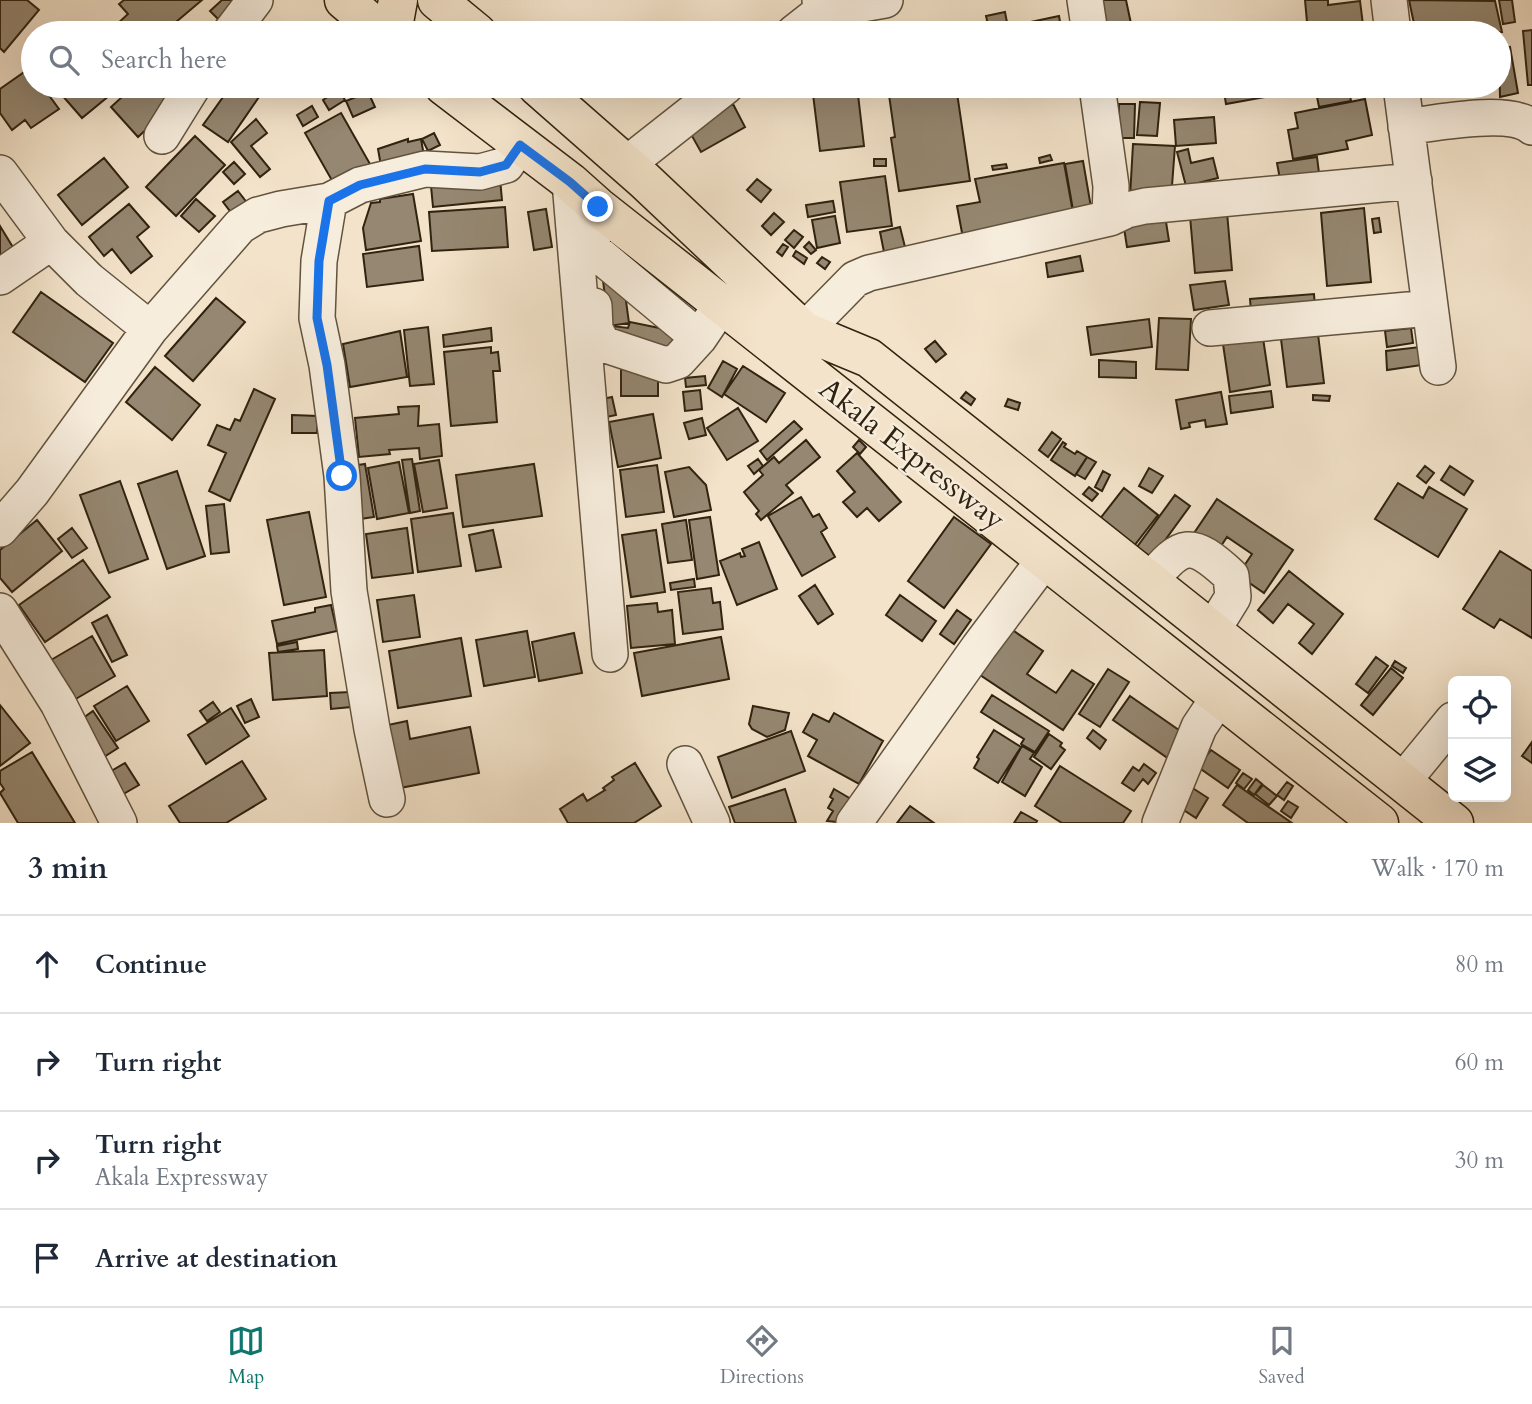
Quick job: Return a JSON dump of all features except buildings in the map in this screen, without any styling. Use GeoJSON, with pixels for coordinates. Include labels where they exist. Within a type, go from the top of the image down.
{"type":"FeatureCollection","features":[{"type":"Feature","properties":{"kind":"main road"},"geometry":{"type":"LineString","coordinates":[[344,0],[369,21]]}},
{"type":"Feature","properties":{"kind":"main road"},"geometry":{"type":"LineString","coordinates":[[394,21],[398,0]]}},
{"type":"Feature","properties":{"kind":"main road"},"geometry":{"type":"LineString","coordinates":[[437,0],[462,21]]}},
{"type":"Feature","properties":{"kind":"main road","name":"Akala Expressway"},"geometry":{"type":"LineString","coordinates":[[466,98],[598,207],[1379,823]]}},
{"type":"Feature","properties":{"kind":"main road","name":"Akala Expressway"},"geometry":{"type":"LineString","coordinates":[[551,98],[626,164],[804,331],[869,358],[1454,823]]}},
{"type":"Feature","properties":{"kind":"street"},"geometry":{"type":"LineString","coordinates":[[239,21],[255,0]]}},
{"type":"Feature","properties":{"kind":"street"},"geometry":{"type":"LineString","coordinates":[[806,21],[821,6],[885,0]]}},
{"type":"Feature","properties":{"kind":"street"},"geometry":{"type":"LineString","coordinates":[[1085,0],[1088,21]]}},
{"type":"Feature","properties":{"kind":"street"},"geometry":{"type":"LineString","coordinates":[[1389,0],[1392,21]]}},
{"type":"Feature","properties":{"kind":"street"},"geometry":{"type":"LineString","coordinates":[[162,136],[186,98]]}},
{"type":"Feature","properties":{"kind":"street"},"geometry":{"type":"LineString","coordinates":[[626,164],[711,98]]}},
{"type":"Feature","properties":{"kind":"street"},"geometry":{"type":"LineString","coordinates":[[1099,98],[1111,186],[1110,218]]}},
{"type":"Feature","properties":{"kind":"street"},"geometry":{"type":"LineString","coordinates":[[1402,98],[1438,367]]}},
{"type":"Feature","properties":{"kind":"street"},"geometry":{"type":"LineString","coordinates":[[1406,127],[1501,117],[1527,123],[1532,127]]}},
{"type":"Feature","properties":{"kind":"street"},"geometry":{"type":"LineString","coordinates":[[0,529],[32,492],[150,328],[240,226],[258,215],[329,201],[360,185],[425,169],[480,172],[506,165],[520,145]]}},
{"type":"Feature","properties":{"kind":"street"},"geometry":{"type":"LineString","coordinates":[[0,173],[51,242],[89,280],[150,328]]}},
{"type":"Feature","properties":{"kind":"street"},"geometry":{"type":"LineString","coordinates":[[804,331],[855,279],[869,273],[1110,218],[1144,206],[1413,181]]}},
{"type":"Feature","properties":{"kind":"street"},"geometry":{"type":"LineString","coordinates":[[570,182],[610,654]]}},
{"type":"Feature","properties":{"kind":"street"},"geometry":{"type":"LineString","coordinates":[[329,201],[319,261],[317,318],[327,365],[342,476],[349,591],[376,751],[387,799]]}},
{"type":"Feature","properties":{"kind":"street"},"geometry":{"type":"LineString","coordinates":[[598,207],[591,248],[595,330],[603,344],[666,365],[672,364],[699,338],[722,304]]}},
{"type":"Feature","properties":{"kind":"street"},"geometry":{"type":"LineString","coordinates":[[0,277],[51,242]]}},
{"type":"Feature","properties":{"kind":"street"},"geometry":{"type":"LineString","coordinates":[[591,248],[699,338]]}},
{"type":"Feature","properties":{"kind":"street"},"geometry":{"type":"LineString","coordinates":[[1210,328],[1430,308]]}},
{"type":"Feature","properties":{"kind":"street"},"geometry":{"type":"LineString","coordinates":[[1150,581],[1178,551],[1194,550],[1220,566],[1231,576],[1233,597],[1212,631]]}},
{"type":"Feature","properties":{"kind":"street"},"geometry":{"type":"LineString","coordinates":[[854,823],[1045,559]]}},
{"type":"Feature","properties":{"kind":"street"},"geometry":{"type":"LineString","coordinates":[[0,611],[58,703],[118,823]]}},
{"type":"Feature","properties":{"kind":"street"},"geometry":{"type":"LineString","coordinates":[[1160,823],[1199,727],[1219,697]]}},
{"type":"Feature","properties":{"kind":"street"},"geometry":{"type":"LineString","coordinates":[[1403,781],[1448,726]]}},
{"type":"Feature","properties":{"kind":"street"},"geometry":{"type":"LineString","coordinates":[[685,764],[712,823]]}},
{"type":"Feature","properties":{"kind":"route"},"geometry":{"type":"LineString","coordinates":[[342,476],[327,365],[317,318],[319,261],[329,201],[360,185],[425,169],[480,172],[506,165],[520,145],[570,182],[598,207]]}}]}
